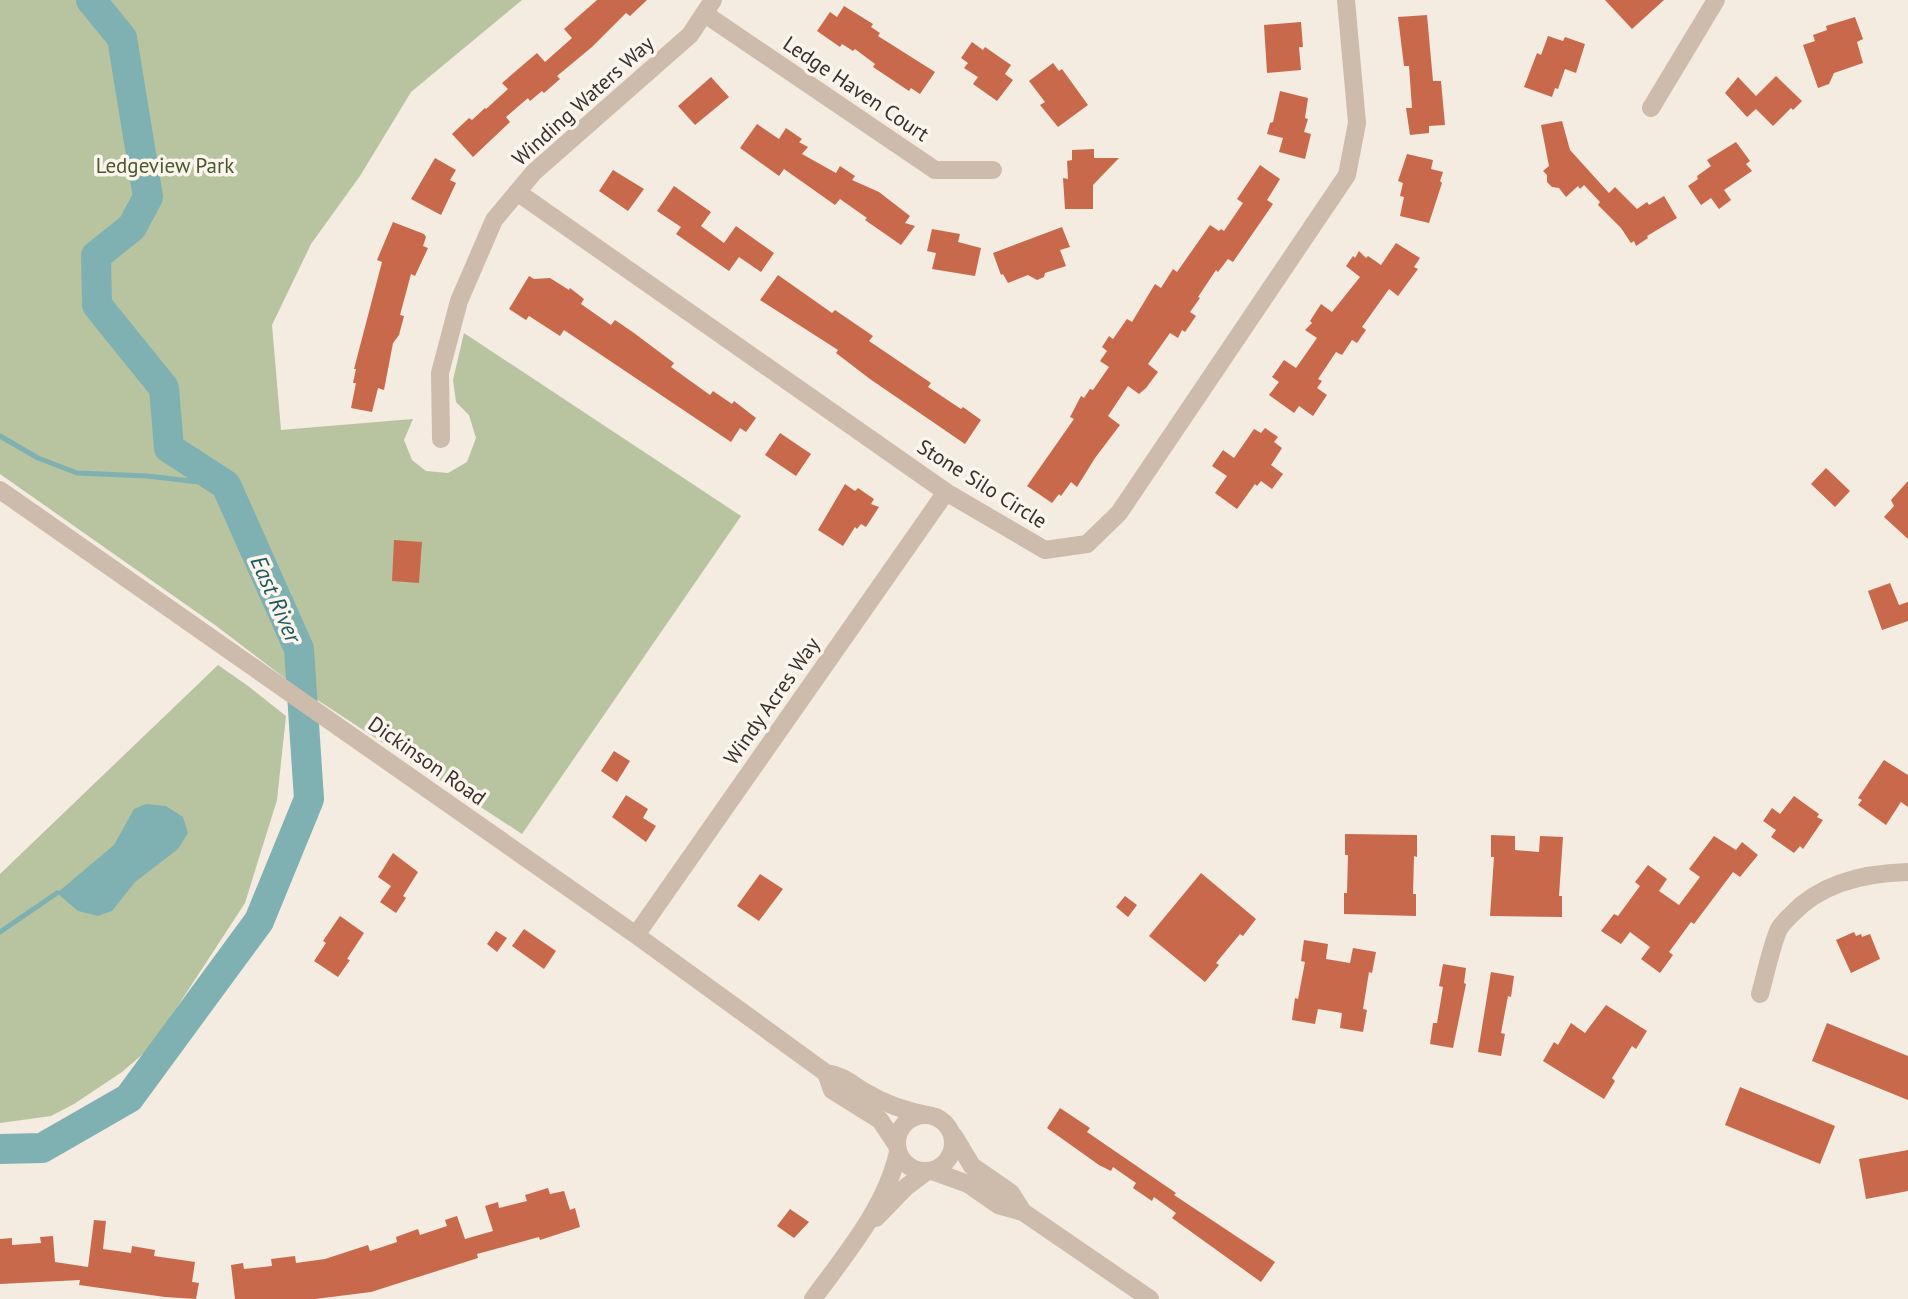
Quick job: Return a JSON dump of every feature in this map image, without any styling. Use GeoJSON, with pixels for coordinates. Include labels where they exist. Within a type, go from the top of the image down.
{"type":"FeatureCollection","features":[{"type":"Feature","properties":{"kind":"street","name":"Stone Silo Circle"},"geometry":{"type":"LineString","coordinates":[[517,192],[946,492],[1045,550],[1087,544],[1119,513],[1347,175],[1357,123],[1346,0]]}},
{"type":"Feature","properties":{"kind":"street"},"geometry":{"type":"LineString","coordinates":[[1651,108],[1716,0]]}},
{"type":"Feature","properties":{"kind":"street","name":"Ledge Haven Court"},"geometry":{"type":"LineString","coordinates":[[709,7],[935,170],[993,170]]}},
{"type":"Feature","properties":{"kind":"street","name":"Winding Waters Way"},"geometry":{"type":"LineString","coordinates":[[441,439],[440,373],[459,301],[494,220],[534,173],[690,35],[709,7]]}},
{"type":"Feature","properties":{"kind":"street","name":"Dickinson Road"},"geometry":{"type":"LineString","coordinates":[[0,491],[636,936],[825,1073],[841,1076],[864,1092],[899,1108],[928,1115]]}},
{"type":"Feature","properties":{"kind":"street","name":"Windy Acres Way"},"geometry":{"type":"LineString","coordinates":[[636,936],[946,492]]}},
{"type":"Feature","properties":{"kind":"street"},"geometry":{"type":"LineString","coordinates":[[1760,994],[1779,928],[1797,909],[1814,896],[1849,880],[1888,872],[1908,872]]}},
{"type":"Feature","properties":{"kind":"street","name":"Dickinson Road"},"geometry":{"type":"LineString","coordinates":[[825,1073],[831,1090],[880,1121],[897,1148]]}},
{"type":"Feature","properties":{"kind":"street"},"geometry":{"type":"LineString","coordinates":[[813,1299],[859,1236],[887,1185],[902,1126],[918,1115],[928,1115],[945,1123],[972,1166],[1011,1193],[1023,1212]]}},
{"type":"Feature","properties":{"kind":"street"},"geometry":{"type":"LineString","coordinates":[[859,1236],[905,1188],[946,1162],[953,1147],[951,1131]]}},
{"type":"Feature","properties":{"kind":"street"},"geometry":{"type":"LineString","coordinates":[[897,1148],[909,1166],[968,1184],[998,1205],[1023,1212],[1150,1299]]}},
{"type":"Feature","properties":{"kind":"green space","name":"Ledgeview Park"},"geometry":{"type":"Polygon","coordinates":[[[0,0],[522,0],[411,92],[360,176],[311,244],[272,325],[281,430],[413,419],[404,440],[412,460],[426,471],[448,473],[467,462],[476,438],[469,415],[456,402],[453,380],[464,333],[741,516],[522,834],[290,682],[215,625],[0,474],[0,0]]]}},
{"type":"Feature","properties":{"kind":"green space"},"geometry":{"type":"Polygon","coordinates":[[[218,665],[286,716],[277,800],[245,903],[151,1047],[122,1072],[51,1116],[0,1123],[0,874],[218,665]]]}},
{"type":"Feature","properties":{"kind":"water"},"geometry":{"type":"Polygon","coordinates":[[[146,804],[166,806],[183,817],[188,833],[178,849],[135,882],[112,911],[98,916],[78,911],[57,893],[114,845],[134,809],[146,804]]]}},
{"type":"Feature","properties":{"kind":"building"},"geometry":{"type":"Polygon","coordinates":[[[597,0],[647,0],[630,16],[626,13],[592,47],[557,76],[560,79],[544,93],[542,91],[530,101],[528,98],[506,117],[510,122],[473,157],[452,134],[508,89],[502,83],[537,53],[545,62],[572,38],[564,29],[597,0]]]}},
{"type":"Feature","properties":{"kind":"building"},"geometry":{"type":"Polygon","coordinates":[[[1605,0],[1664,0],[1632,29],[1605,0]]]}},
{"type":"Feature","properties":{"kind":"building"},"geometry":{"type":"Polygon","coordinates":[[[844,6],[873,24],[871,27],[880,33],[878,36],[935,72],[920,94],[911,88],[909,91],[873,67],[875,64],[855,49],[853,51],[842,44],[840,47],[817,31],[830,12],[837,17],[844,6]]]}},
{"type":"Feature","properties":{"kind":"building"},"geometry":{"type":"Polygon","coordinates":[[[1427,15],[1433,81],[1441,81],[1445,125],[1429,126],[1429,133],[1410,135],[1406,108],[1412,108],[1409,66],[1404,66],[1398,17],[1427,15]]]}},
{"type":"Feature","properties":{"kind":"building"},"geometry":{"type":"Polygon","coordinates":[[[1855,17],[1863,39],[1857,42],[1863,63],[1834,73],[1829,84],[1818,88],[1803,45],[1815,41],[1813,35],[1827,30],[1826,26],[1855,17]]]}},
{"type":"Feature","properties":{"kind":"building"},"geometry":{"type":"Polygon","coordinates":[[[1301,22],[1301,70],[1267,73],[1264,25],[1301,22]]]}},
{"type":"Feature","properties":{"kind":"building"},"geometry":{"type":"Polygon","coordinates":[[[1548,36],[1563,41],[1565,37],[1585,44],[1576,73],[1565,69],[1552,97],[1524,87],[1537,53],[1541,55],[1548,36]]]}},
{"type":"Feature","properties":{"kind":"building"},"geometry":{"type":"Polygon","coordinates":[[[972,42],[983,50],[985,47],[1011,65],[1005,74],[1013,80],[997,101],[973,84],[978,77],[964,68],[968,63],[961,58],[972,42]]]}},
{"type":"Feature","properties":{"kind":"building"},"geometry":{"type":"Polygon","coordinates":[[[1053,63],[1059,71],[1062,69],[1088,105],[1058,127],[1040,105],[1045,102],[1029,81],[1053,63]]]}},
{"type":"Feature","properties":{"kind":"building"},"geometry":{"type":"Polygon","coordinates":[[[1776,76],[1802,101],[1773,126],[1756,109],[1747,117],[1725,93],[1738,77],[1756,96],[1776,76]]]}},
{"type":"Feature","properties":{"kind":"building"},"geometry":{"type":"Polygon","coordinates":[[[711,77],[729,97],[695,125],[678,106],[711,77]]]}},
{"type":"Feature","properties":{"kind":"building"},"geometry":{"type":"Polygon","coordinates":[[[1280,91],[1308,98],[1305,118],[1308,119],[1304,132],[1311,134],[1305,159],[1279,152],[1283,138],[1267,134],[1270,123],[1273,122],[1280,91]]]}},
{"type":"Feature","properties":{"kind":"building"},"geometry":{"type":"Polygon","coordinates":[[[1562,121],[1570,150],[1609,193],[1615,187],[1637,209],[1664,196],[1677,218],[1636,246],[1598,205],[1600,202],[1584,185],[1580,189],[1578,186],[1566,197],[1559,188],[1552,187],[1543,171],[1549,166],[1541,125],[1562,121]]]}},
{"type":"Feature","properties":{"kind":"building"},"geometry":{"type":"Polygon","coordinates":[[[757,124],[779,139],[786,128],[802,139],[799,142],[808,147],[802,154],[836,173],[840,166],[855,176],[852,180],[879,192],[910,216],[905,223],[915,226],[901,245],[840,199],[835,205],[784,169],[779,176],[740,148],[757,124]]]}},
{"type":"Feature","properties":{"kind":"building"},"geometry":{"type":"Polygon","coordinates":[[[1736,142],[1750,161],[1746,164],[1752,171],[1724,190],[1731,200],[1719,209],[1711,198],[1701,205],[1688,186],[1711,166],[1707,160],[1736,142]]]}},
{"type":"Feature","properties":{"kind":"building"},"geometry":{"type":"Polygon","coordinates":[[[1094,149],[1094,158],[1119,158],[1093,185],[1093,209],[1065,209],[1063,178],[1068,179],[1067,161],[1072,160],[1072,150],[1094,149]]]}},
{"type":"Feature","properties":{"kind":"building"},"geometry":{"type":"Polygon","coordinates":[[[1407,154],[1433,160],[1431,169],[1443,172],[1429,223],[1400,216],[1404,197],[1400,196],[1403,183],[1398,181],[1407,154]]]}},
{"type":"Feature","properties":{"kind":"building"},"geometry":{"type":"Polygon","coordinates":[[[435,158],[456,170],[450,180],[456,183],[441,215],[411,199],[435,158]]]}},
{"type":"Feature","properties":{"kind":"building"},"geometry":{"type":"Polygon","coordinates":[[[1260,165],[1280,179],[1267,200],[1273,204],[1233,262],[1228,259],[1218,272],[1216,270],[1190,312],[1196,316],[1185,332],[1182,330],[1178,338],[1170,333],[1148,364],[1158,372],[1146,388],[1139,394],[1128,386],[1108,416],[1120,425],[1077,487],[1071,482],[1052,503],[1027,486],[1074,419],[1070,417],[1081,396],[1084,398],[1090,389],[1093,390],[1109,367],[1100,361],[1107,351],[1102,347],[1109,336],[1113,339],[1127,319],[1132,322],[1155,284],[1161,288],[1173,269],[1177,272],[1210,225],[1224,231],[1243,203],[1237,199],[1260,165]]]}},
{"type":"Feature","properties":{"kind":"building"},"geometry":{"type":"Polygon","coordinates":[[[613,170],[644,189],[628,211],[599,191],[613,170]]]}},
{"type":"Feature","properties":{"kind":"building"},"geometry":{"type":"Polygon","coordinates":[[[674,186],[711,212],[701,226],[724,243],[736,226],[774,253],[761,272],[739,257],[729,271],[676,234],[681,227],[657,211],[674,186]]]}},
{"type":"Feature","properties":{"kind":"building"},"geometry":{"type":"Polygon","coordinates":[[[393,222],[424,234],[426,237],[423,246],[428,248],[415,276],[411,274],[400,315],[404,316],[399,335],[393,343],[384,390],[378,388],[372,412],[351,408],[356,383],[353,383],[354,369],[382,262],[377,260],[393,222]]]}},
{"type":"Feature","properties":{"kind":"building"},"geometry":{"type":"Polygon","coordinates":[[[1062,227],[1070,247],[1060,250],[1066,266],[1045,273],[1044,277],[1037,280],[1028,275],[1008,283],[1003,274],[1001,275],[993,253],[1062,227]]]}},
{"type":"Feature","properties":{"kind":"building"},"geometry":{"type":"Polygon","coordinates":[[[932,229],[960,234],[958,242],[981,248],[975,276],[932,269],[936,253],[927,251],[932,229]]]}},
{"type":"Feature","properties":{"kind":"building"},"geometry":{"type":"Polygon","coordinates":[[[1396,243],[1420,258],[1414,267],[1418,269],[1398,296],[1389,289],[1362,327],[1366,330],[1357,343],[1352,340],[1342,355],[1336,352],[1318,379],[1322,381],[1317,388],[1327,395],[1313,416],[1299,406],[1294,413],[1269,395],[1279,382],[1272,377],[1284,360],[1296,368],[1317,338],[1305,330],[1312,323],[1310,321],[1321,304],[1332,312],[1360,277],[1346,266],[1353,256],[1355,258],[1359,251],[1366,258],[1368,256],[1381,265],[1396,243]]]}},
{"type":"Feature","properties":{"kind":"building"},"geometry":{"type":"Polygon","coordinates":[[[778,275],[832,313],[835,310],[873,336],[869,341],[931,383],[928,387],[981,420],[965,444],[870,379],[836,353],[838,350],[760,300],[778,275]]]}},
{"type":"Feature","properties":{"kind":"building"},"geometry":{"type":"Polygon","coordinates":[[[529,276],[534,279],[550,278],[569,290],[570,288],[584,299],[581,304],[611,325],[615,320],[634,333],[674,363],[671,367],[710,395],[713,391],[732,404],[734,401],[756,418],[746,432],[740,428],[731,442],[564,330],[560,336],[529,316],[526,320],[509,309],[529,276]]]}},
{"type":"Feature","properties":{"kind":"building"},"geometry":{"type":"Polygon","coordinates":[[[1265,428],[1278,437],[1274,442],[1282,448],[1271,465],[1283,474],[1272,489],[1261,481],[1257,486],[1255,484],[1237,509],[1215,493],[1227,476],[1212,466],[1223,450],[1234,458],[1254,429],[1261,433],[1265,428]]]}},
{"type":"Feature","properties":{"kind":"building"},"geometry":{"type":"Polygon","coordinates":[[[780,433],[811,454],[796,476],[765,455],[780,433]]]}},
{"type":"Feature","properties":{"kind":"building"},"geometry":{"type":"Polygon","coordinates":[[[1826,468],[1850,491],[1835,507],[1811,484],[1826,468]]]}},
{"type":"Feature","properties":{"kind":"building"},"geometry":{"type":"Polygon","coordinates":[[[1908,481],[1908,539],[1884,517],[1894,506],[1891,500],[1908,481]]]}},
{"type":"Feature","properties":{"kind":"building"},"geometry":{"type":"Polygon","coordinates":[[[845,484],[855,491],[858,488],[874,499],[871,504],[879,507],[866,527],[861,524],[857,529],[855,527],[843,546],[818,530],[845,484]]]}},
{"type":"Feature","properties":{"kind":"building"},"geometry":{"type":"Polygon","coordinates":[[[394,540],[422,542],[419,583],[392,581],[394,540]]]}},
{"type":"Feature","properties":{"kind":"building"},"geometry":{"type":"Polygon","coordinates":[[[1890,583],[1899,605],[1908,602],[1908,621],[1882,630],[1868,591],[1890,583]]]}},
{"type":"Feature","properties":{"kind":"building"},"geometry":{"type":"Polygon","coordinates":[[[614,751],[630,761],[617,782],[601,771],[614,751]]]}},
{"type":"Feature","properties":{"kind":"building"},"geometry":{"type":"Polygon","coordinates":[[[1884,760],[1908,775],[1908,807],[1901,802],[1886,825],[1858,805],[1862,800],[1858,798],[1884,760]]]}},
{"type":"Feature","properties":{"kind":"building"},"geometry":{"type":"Polygon","coordinates":[[[626,795],[648,809],[643,818],[656,826],[646,842],[612,817],[626,795]]]}},
{"type":"Feature","properties":{"kind":"building"},"geometry":{"type":"Polygon","coordinates":[[[1794,796],[1823,820],[1803,849],[1800,846],[1794,853],[1771,837],[1776,830],[1763,821],[1772,808],[1780,814],[1794,796]]]}},
{"type":"Feature","properties":{"kind":"building"},"geometry":{"type":"Polygon","coordinates":[[[1345,834],[1417,835],[1413,894],[1416,894],[1416,916],[1344,914],[1348,855],[1345,855],[1345,834]]]}},
{"type":"Feature","properties":{"kind":"building"},"geometry":{"type":"Polygon","coordinates":[[[1491,835],[1515,836],[1515,850],[1539,852],[1540,836],[1563,837],[1559,896],[1562,896],[1562,917],[1490,916],[1494,857],[1491,857],[1491,835]]]}},
{"type":"Feature","properties":{"kind":"building"},"geometry":{"type":"Polygon","coordinates":[[[1714,836],[1736,850],[1742,842],[1758,855],[1740,877],[1733,872],[1694,924],[1691,922],[1669,952],[1673,955],[1660,973],[1641,959],[1650,947],[1630,932],[1621,944],[1601,931],[1614,914],[1618,916],[1640,886],[1635,882],[1648,865],[1667,879],[1659,891],[1679,905],[1700,877],[1689,869],[1714,836]]]}},
{"type":"Feature","properties":{"kind":"building"},"geometry":{"type":"Polygon","coordinates":[[[393,853],[418,872],[396,913],[380,902],[391,886],[378,877],[393,853]]]}},
{"type":"Feature","properties":{"kind":"building"},"geometry":{"type":"Polygon","coordinates":[[[1201,873],[1256,919],[1216,963],[1219,965],[1205,982],[1149,936],[1201,873]]]}},
{"type":"Feature","properties":{"kind":"building"},"geometry":{"type":"Polygon","coordinates":[[[760,874],[783,889],[759,921],[737,906],[760,874]]]}},
{"type":"Feature","properties":{"kind":"building"},"geometry":{"type":"Polygon","coordinates":[[[1125,896],[1137,905],[1128,917],[1116,907],[1125,896]]]}},
{"type":"Feature","properties":{"kind":"building"},"geometry":{"type":"Polygon","coordinates":[[[340,916],[364,933],[338,977],[314,961],[326,943],[323,941],[340,916]]]}},
{"type":"Feature","properties":{"kind":"building"},"geometry":{"type":"Polygon","coordinates":[[[524,929],[556,951],[544,969],[512,946],[524,929]]]}},
{"type":"Feature","properties":{"kind":"building"},"geometry":{"type":"Polygon","coordinates":[[[496,931],[507,938],[497,952],[487,944],[496,931]]]}},
{"type":"Feature","properties":{"kind":"building"},"geometry":{"type":"Polygon","coordinates":[[[1854,932],[1856,936],[1861,934],[1862,937],[1870,934],[1880,959],[1851,973],[1836,940],[1854,932]]]}},
{"type":"Feature","properties":{"kind":"building"},"geometry":{"type":"Polygon","coordinates":[[[1304,940],[1328,944],[1326,959],[1350,963],[1353,948],[1376,952],[1372,973],[1369,972],[1363,1009],[1367,1010],[1363,1032],[1340,1028],[1342,1013],[1318,1009],[1315,1024],[1292,1020],[1305,962],[1301,961],[1304,940]]]}},
{"type":"Feature","properties":{"kind":"building"},"geometry":{"type":"Polygon","coordinates":[[[1443,964],[1466,968],[1466,984],[1453,1048],[1430,1044],[1433,1023],[1437,1023],[1443,987],[1439,986],[1443,964]]]}},
{"type":"Feature","properties":{"kind":"building"},"geometry":{"type":"Polygon","coordinates":[[[1491,972],[1514,976],[1501,1033],[1505,1034],[1501,1056],[1478,1052],[1491,972]]]}},
{"type":"Feature","properties":{"kind":"building"},"geometry":{"type":"Polygon","coordinates":[[[1606,1005],[1647,1031],[1636,1049],[1632,1046],[1612,1078],[1615,1081],[1604,1099],[1543,1061],[1554,1042],[1558,1045],[1571,1023],[1585,1033],[1606,1005]]]}},
{"type":"Feature","properties":{"kind":"building"},"geometry":{"type":"Polygon","coordinates":[[[1827,1023],[1908,1056],[1908,1100],[1812,1061],[1827,1023]]]}},
{"type":"Feature","properties":{"kind":"building"},"geometry":{"type":"Polygon","coordinates":[[[1740,1087],[1835,1126],[1820,1164],[1725,1125],[1740,1087]]]}},
{"type":"Feature","properties":{"kind":"building"},"geometry":{"type":"Polygon","coordinates":[[[1060,1108],[1090,1128],[1087,1132],[1176,1193],[1174,1195],[1275,1262],[1261,1282],[1172,1218],[1176,1213],[1154,1197],[1152,1201],[1133,1188],[1136,1183],[1113,1167],[1111,1171],[1099,1165],[1047,1128],[1060,1108]]]}},
{"type":"Feature","properties":{"kind":"building"},"geometry":{"type":"Polygon","coordinates":[[[1908,1150],[1908,1191],[1866,1199],[1859,1159],[1908,1150]]]}},
{"type":"Feature","properties":{"kind":"building"},"geometry":{"type":"Polygon","coordinates":[[[548,1188],[550,1194],[564,1191],[570,1210],[575,1208],[580,1227],[540,1240],[539,1237],[477,1254],[478,1258],[371,1292],[315,1299],[235,1299],[231,1265],[243,1263],[244,1269],[272,1266],[271,1259],[295,1256],[296,1263],[325,1259],[368,1245],[370,1251],[397,1242],[396,1237],[418,1229],[420,1235],[447,1226],[445,1220],[457,1216],[465,1239],[493,1231],[485,1206],[498,1202],[499,1208],[527,1201],[525,1195],[548,1188]]]}},
{"type":"Feature","properties":{"kind":"building"},"geometry":{"type":"Polygon","coordinates":[[[790,1209],[809,1222],[794,1238],[777,1226],[790,1209]]]}},
{"type":"Feature","properties":{"kind":"building"},"geometry":{"type":"Polygon","coordinates":[[[94,1220],[106,1221],[103,1249],[131,1253],[132,1246],[155,1250],[154,1256],[195,1262],[192,1282],[199,1283],[196,1299],[79,1285],[80,1280],[0,1284],[0,1239],[12,1238],[12,1245],[41,1243],[40,1237],[53,1236],[55,1262],[88,1267],[94,1220]]]}},
{"type":"Feature","properties":{"kind":"waterway","name":"East River"},"geometry":{"type":"LineString","coordinates":[[0,1149],[42,1148],[129,1098],[259,921],[309,799],[299,649],[226,485],[169,448],[164,388],[97,305],[96,256],[132,227],[148,197],[122,38],[91,0]]}},
{"type":"Feature","properties":{"kind":"waterway"},"geometry":{"type":"LineString","coordinates":[[0,436],[38,458],[77,473],[147,476],[226,485]]}},
{"type":"Feature","properties":{"kind":"waterway"},"geometry":{"type":"LineString","coordinates":[[0,932],[57,893]]}}]}
